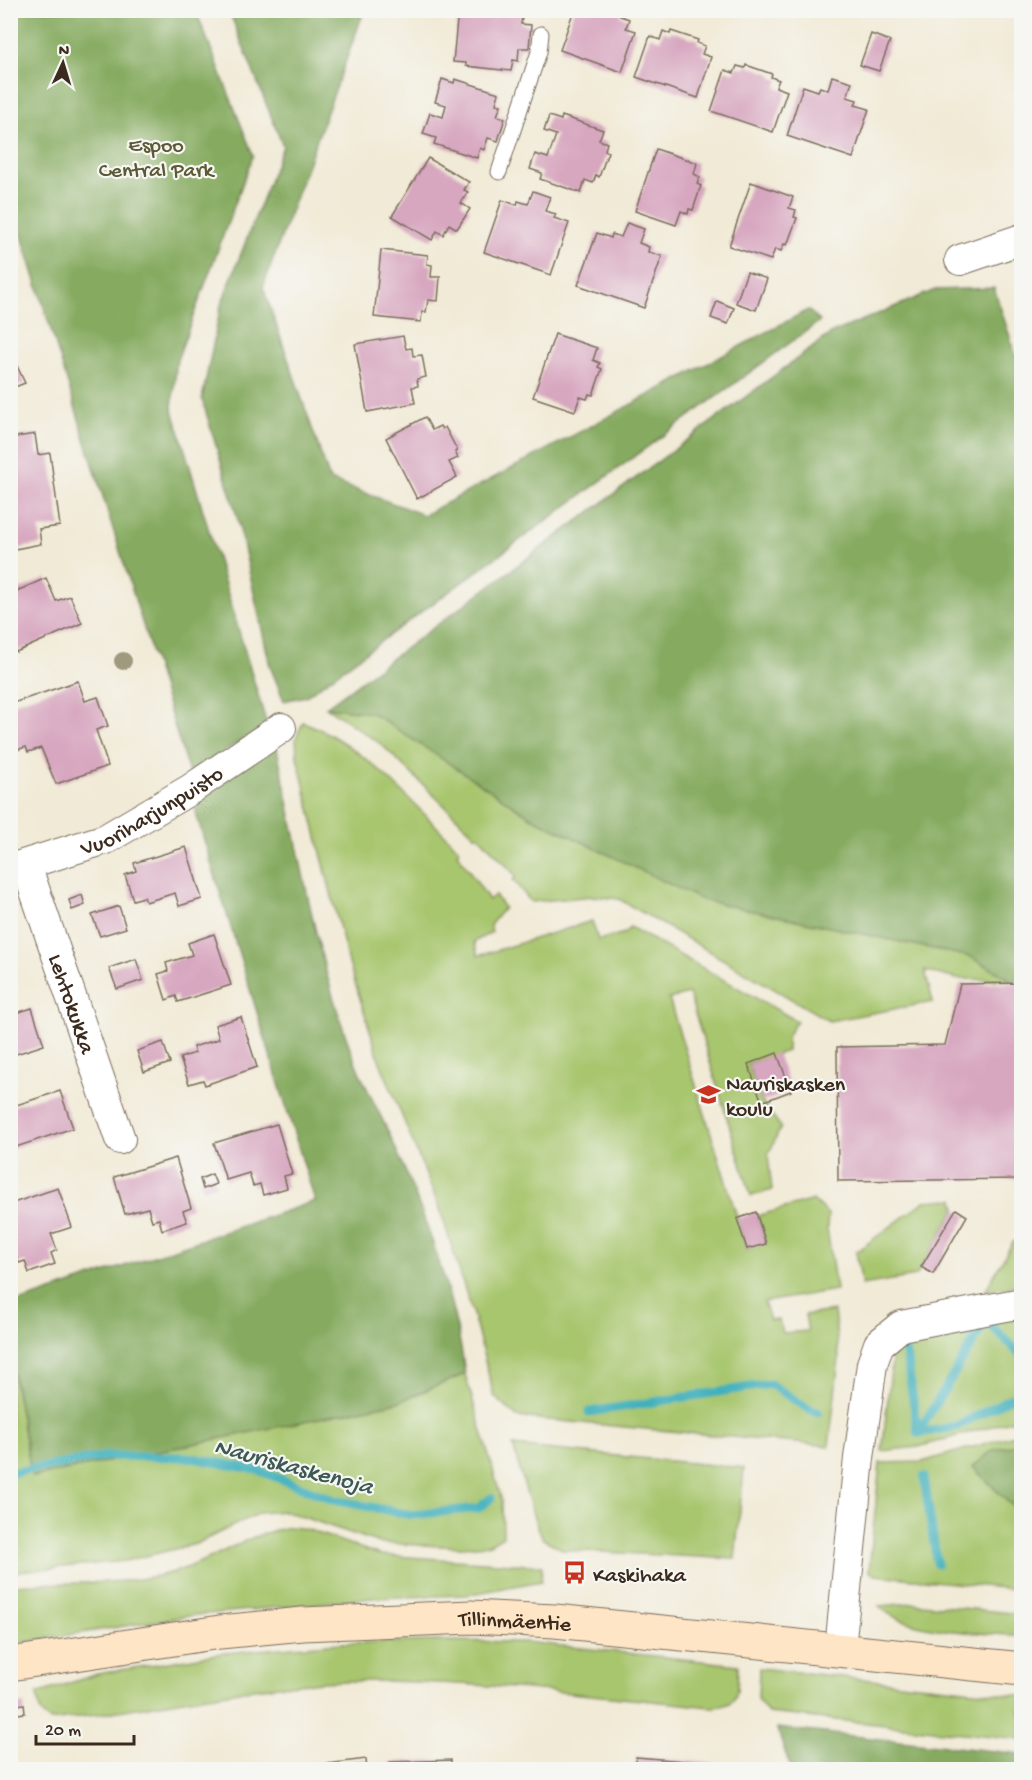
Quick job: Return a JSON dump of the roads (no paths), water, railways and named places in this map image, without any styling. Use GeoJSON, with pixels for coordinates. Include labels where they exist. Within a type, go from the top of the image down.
{"type":"FeatureCollection","features":[{"type":"Feature","properties":{"kind":"street"},"geometry":{"type":"LineString","coordinates":[[960,260],[1022,239]]}},
{"type":"Feature","properties":{"kind":"street","name":"Vuoriharjunpuisto"},"geometry":{"type":"LineString","coordinates":[[18,867],[106,839],[191,789],[281,728]]}},
{"type":"Feature","properties":{"kind":"street","name":"Lehtokukka"},"geometry":{"type":"LineString","coordinates":[[18,867],[120,1139]]}},
{"type":"Feature","properties":{"kind":"street"},"geometry":{"type":"LineString","coordinates":[[840,1649],[859,1458],[872,1364],[879,1344],[901,1326],[1022,1303]]}},
{"type":"Feature","properties":{"kind":"street","name":"Tillinmäentie"},"geometry":{"type":"LineString","coordinates":[[10,1664],[279,1626],[459,1618],[555,1621],[1022,1669]]}},
{"type":"Feature","properties":{"kind":"lane"},"geometry":{"type":"LineString","coordinates":[[499,172],[539,52],[541,34]]}},
{"type":"Feature","properties":{"kind":"waterway"},"geometry":{"type":"LineString","coordinates":[[918,1433],[986,1321],[1022,1356]]}},
{"type":"Feature","properties":{"kind":"waterway"},"geometry":{"type":"LineString","coordinates":[[905,1346],[918,1433]]}},
{"type":"Feature","properties":{"kind":"waterway","name":"Nauriskaskenoja"},"geometry":{"type":"LineString","coordinates":[[589,1412],[770,1384],[809,1409],[818,1412]]}},
{"type":"Feature","properties":{"kind":"waterway","name":"Nauriskaskenoja"},"geometry":{"type":"LineString","coordinates":[[918,1433],[955,1427],[1022,1392]]}},
{"type":"Feature","properties":{"kind":"waterway","name":"Nauriskaskenoja"},"geometry":{"type":"LineString","coordinates":[[10,1473],[108,1456],[187,1457],[258,1470],[334,1500],[412,1515],[479,1508],[491,1498]]}},
{"type":"Feature","properties":{"kind":"waterway"},"geometry":{"type":"LineString","coordinates":[[924,1477],[937,1564]]}},
{"type":"Feature","properties":{"kind":"place","name":"Nauriskasken koulu"},"geometry":{"type":"Point","coordinates":[708,1095]}},
{"type":"Feature","properties":{"kind":"place","name":"Kaskihaka"},"geometry":{"type":"Point","coordinates":[575,1573]}},
{"type":"Feature","properties":{"kind":"park label","name":"Espoo Central Park"},"geometry":{"type":"Point","coordinates":[156,156]}}]}
